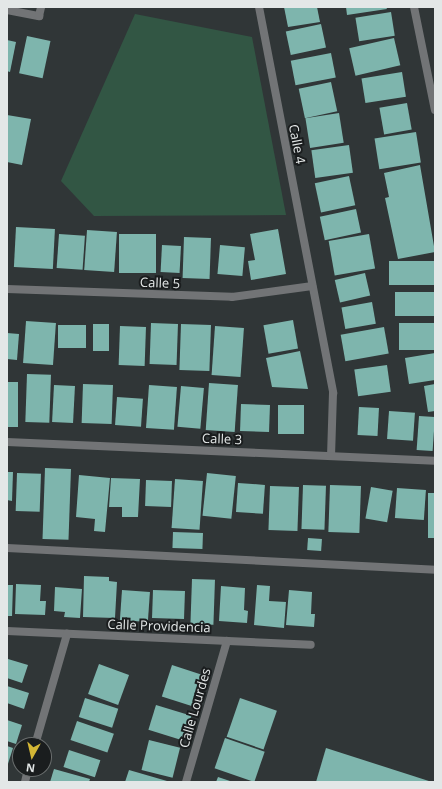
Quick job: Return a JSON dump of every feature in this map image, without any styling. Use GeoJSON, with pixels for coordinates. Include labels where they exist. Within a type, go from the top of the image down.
{"type":"FeatureCollection","features":[{"type":"Feature","properties":{"kind":"street"},"geometry":{"type":"LineString","coordinates":[[7,10],[39,16],[41,7]]}},
{"type":"Feature","properties":{"kind":"street","name":"Calle 4"},"geometry":{"type":"LineString","coordinates":[[258,7],[333,393],[331,456]]}},
{"type":"Feature","properties":{"kind":"street"},"geometry":{"type":"LineString","coordinates":[[414,7],[435,110]]}},
{"type":"Feature","properties":{"kind":"street","name":"Calle 5"},"geometry":{"type":"LineString","coordinates":[[7,289],[232,297],[312,286]]}},
{"type":"Feature","properties":{"kind":"street","name":"Calle 3"},"geometry":{"type":"LineString","coordinates":[[7,442],[435,460]]}},
{"type":"Feature","properties":{"kind":"street"},"geometry":{"type":"LineString","coordinates":[[7,548],[435,570]]}},
{"type":"Feature","properties":{"kind":"street","name":"Calle Providencia"},"geometry":{"type":"LineString","coordinates":[[7,631],[311,645]]}},
{"type":"Feature","properties":{"kind":"street"},"geometry":{"type":"LineString","coordinates":[[37,737],[67,634]]}},
{"type":"Feature","properties":{"kind":"street","name":"Calle Lourdes"},"geometry":{"type":"LineString","coordinates":[[186,782],[228,641]]}},
{"type":"Feature","properties":{"kind":"green space"},"geometry":{"type":"Polygon","coordinates":[[[135,14],[252,37],[286,215],[94,216],[61,181],[135,14]]]}},
{"type":"Feature","properties":{"kind":"building"},"geometry":{"type":"Polygon","coordinates":[[[284,7],[317,7],[320,22],[288,27],[284,7]]]}},
{"type":"Feature","properties":{"kind":"building"},"geometry":{"type":"Polygon","coordinates":[[[346,7],[386,7],[387,9],[347,15],[346,7]]]}},
{"type":"Feature","properties":{"kind":"building"},"geometry":{"type":"Polygon","coordinates":[[[391,12],[395,36],[359,41],[355,18],[391,12]]]}},
{"type":"Feature","properties":{"kind":"building"},"geometry":{"type":"Polygon","coordinates":[[[321,24],[326,47],[291,55],[286,31],[321,24]]]}},
{"type":"Feature","properties":{"kind":"building"},"geometry":{"type":"Polygon","coordinates":[[[27,36],[50,41],[43,78],[19,73],[27,36]]]}},
{"type":"Feature","properties":{"kind":"building"},"geometry":{"type":"Polygon","coordinates":[[[394,38],[400,65],[355,76],[349,48],[394,38]]]}},
{"type":"Feature","properties":{"kind":"building"},"geometry":{"type":"Polygon","coordinates":[[[7,40],[16,42],[10,72],[7,71],[7,40]]]}},
{"type":"Feature","properties":{"kind":"building"},"geometry":{"type":"Polygon","coordinates":[[[331,53],[336,78],[296,85],[291,61],[331,53]]]}},
{"type":"Feature","properties":{"kind":"building"},"geometry":{"type":"Polygon","coordinates":[[[402,72],[406,97],[365,103],[362,78],[402,72]]]}},
{"type":"Feature","properties":{"kind":"building"},"geometry":{"type":"Polygon","coordinates":[[[331,82],[337,111],[305,118],[299,89],[331,82]]]}},
{"type":"Feature","properties":{"kind":"building"},"geometry":{"type":"Polygon","coordinates":[[[407,103],[412,130],[384,134],[379,108],[407,103]]]}},
{"type":"Feature","properties":{"kind":"building"},"geometry":{"type":"Polygon","coordinates":[[[339,113],[344,143],[310,148],[305,118],[339,113]]]}},
{"type":"Feature","properties":{"kind":"building"},"geometry":{"type":"Polygon","coordinates":[[[7,115],[31,119],[22,165],[7,162],[7,115]]]}},
{"type":"Feature","properties":{"kind":"building"},"geometry":{"type":"Polygon","coordinates":[[[416,132],[421,163],[379,169],[375,139],[416,132]]]}},
{"type":"Feature","properties":{"kind":"building"},"geometry":{"type":"Polygon","coordinates":[[[349,145],[353,173],[315,178],[311,150],[349,145]]]}},
{"type":"Feature","properties":{"kind":"building"},"geometry":{"type":"Polygon","coordinates":[[[420,165],[435,252],[398,259],[385,198],[389,197],[384,173],[420,165]]]}},
{"type":"Feature","properties":{"kind":"building"},"geometry":{"type":"Polygon","coordinates":[[[349,176],[355,205],[321,213],[315,183],[349,176]]]}},
{"type":"Feature","properties":{"kind":"building"},"geometry":{"type":"Polygon","coordinates":[[[356,209],[361,232],[325,240],[320,217],[356,209]]]}},
{"type":"Feature","properties":{"kind":"building"},"geometry":{"type":"Polygon","coordinates":[[[16,227],[55,229],[53,269],[14,267],[16,227]]]}},
{"type":"Feature","properties":{"kind":"building"},"geometry":{"type":"Polygon","coordinates":[[[278,229],[286,274],[251,280],[248,261],[255,260],[250,234],[278,229]]]}},
{"type":"Feature","properties":{"kind":"building"},"geometry":{"type":"Polygon","coordinates":[[[87,230],[117,232],[114,272],[84,270],[87,230]]]}},
{"type":"Feature","properties":{"kind":"building"},"geometry":{"type":"Polygon","coordinates":[[[59,234],[85,236],[83,270],[57,268],[59,234]]]}},
{"type":"Feature","properties":{"kind":"building"},"geometry":{"type":"Polygon","coordinates":[[[119,234],[156,234],[156,273],[119,273],[119,234]]]}},
{"type":"Feature","properties":{"kind":"building"},"geometry":{"type":"Polygon","coordinates":[[[369,234],[375,268],[335,276],[329,241],[369,234]]]}},
{"type":"Feature","properties":{"kind":"building"},"geometry":{"type":"Polygon","coordinates":[[[184,237],[211,238],[210,279],[183,278],[184,237]]]}},
{"type":"Feature","properties":{"kind":"building"},"geometry":{"type":"Polygon","coordinates":[[[162,245],[181,246],[180,273],[161,272],[162,245]]]}},
{"type":"Feature","properties":{"kind":"building"},"geometry":{"type":"Polygon","coordinates":[[[220,245],[245,247],[242,276],[217,274],[220,245]]]}},
{"type":"Feature","properties":{"kind":"building"},"geometry":{"type":"Polygon","coordinates":[[[389,261],[435,261],[435,285],[389,285],[389,261]]]}},
{"type":"Feature","properties":{"kind":"building"},"geometry":{"type":"Polygon","coordinates":[[[365,273],[370,295],[340,302],[335,280],[365,273]]]}},
{"type":"Feature","properties":{"kind":"building"},"geometry":{"type":"Polygon","coordinates":[[[395,292],[435,292],[435,316],[395,316],[395,292]]]}},
{"type":"Feature","properties":{"kind":"building"},"geometry":{"type":"Polygon","coordinates":[[[372,302],[376,324],[345,329],[341,307],[372,302]]]}},
{"type":"Feature","properties":{"kind":"building"},"geometry":{"type":"Polygon","coordinates":[[[293,320],[298,349],[268,354],[263,325],[293,320]]]}},
{"type":"Feature","properties":{"kind":"building"},"geometry":{"type":"Polygon","coordinates":[[[26,321],[56,323],[53,365],[23,363],[26,321]]]}},
{"type":"Feature","properties":{"kind":"building"},"geometry":{"type":"Polygon","coordinates":[[[151,323],[178,324],[177,365],[150,364],[151,323]]]}},
{"type":"Feature","properties":{"kind":"building"},"geometry":{"type":"Polygon","coordinates":[[[399,323],[435,323],[435,350],[399,350],[399,323]]]}},
{"type":"Feature","properties":{"kind":"building"},"geometry":{"type":"Polygon","coordinates":[[[93,324],[109,324],[109,351],[93,351],[93,324]]]}},
{"type":"Feature","properties":{"kind":"building"},"geometry":{"type":"Polygon","coordinates":[[[181,324],[211,325],[209,371],[179,370],[181,324]]]}},
{"type":"Feature","properties":{"kind":"building"},"geometry":{"type":"Polygon","coordinates":[[[58,325],[86,325],[86,348],[58,348],[58,325]]]}},
{"type":"Feature","properties":{"kind":"building"},"geometry":{"type":"Polygon","coordinates":[[[120,326],[146,327],[145,366],[119,365],[120,326]]]}},
{"type":"Feature","properties":{"kind":"building"},"geometry":{"type":"Polygon","coordinates":[[[215,326],[244,328],[241,377],[212,375],[215,326]]]}},
{"type":"Feature","properties":{"kind":"building"},"geometry":{"type":"Polygon","coordinates":[[[384,327],[389,354],[345,361],[341,335],[384,327]]]}},
{"type":"Feature","properties":{"kind":"building"},"geometry":{"type":"Polygon","coordinates":[[[7,333],[19,334],[17,360],[7,359],[7,333]]]}},
{"type":"Feature","properties":{"kind":"building"},"geometry":{"type":"Polygon","coordinates":[[[300,351],[308,389],[272,387],[266,358],[300,351]]]}},
{"type":"Feature","properties":{"kind":"building"},"geometry":{"type":"Polygon","coordinates":[[[435,353],[435,380],[409,384],[405,358],[435,353]]]}},
{"type":"Feature","properties":{"kind":"building"},"geometry":{"type":"Polygon","coordinates":[[[387,365],[391,392],[358,396],[354,370],[387,365]]]}},
{"type":"Feature","properties":{"kind":"building"},"geometry":{"type":"Polygon","coordinates":[[[27,374],[51,375],[49,423],[25,422],[27,374]]]}},
{"type":"Feature","properties":{"kind":"building"},"geometry":{"type":"Polygon","coordinates":[[[7,382],[18,382],[18,427],[7,427],[7,382]]]}},
{"type":"Feature","properties":{"kind":"building"},"geometry":{"type":"Polygon","coordinates":[[[209,383],[238,385],[235,432],[206,430],[209,383]]]}},
{"type":"Feature","properties":{"kind":"building"},"geometry":{"type":"Polygon","coordinates":[[[83,384],[113,385],[112,424],[82,423],[83,384]]]}},
{"type":"Feature","properties":{"kind":"building"},"geometry":{"type":"Polygon","coordinates":[[[435,384],[435,411],[428,412],[424,386],[435,384]]]}},
{"type":"Feature","properties":{"kind":"building"},"geometry":{"type":"Polygon","coordinates":[[[54,385],[75,386],[73,423],[52,422],[54,385]]]}},
{"type":"Feature","properties":{"kind":"building"},"geometry":{"type":"Polygon","coordinates":[[[149,385],[177,387],[174,430],[146,428],[149,385]]]}},
{"type":"Feature","properties":{"kind":"building"},"geometry":{"type":"Polygon","coordinates":[[[181,386],[204,388],[200,429],[177,427],[181,386]]]}},
{"type":"Feature","properties":{"kind":"building"},"geometry":{"type":"Polygon","coordinates":[[[117,397],[143,399],[141,427],[115,425],[117,397]]]}},
{"type":"Feature","properties":{"kind":"building"},"geometry":{"type":"Polygon","coordinates":[[[241,404],[270,405],[269,432],[240,431],[241,404]]]}},
{"type":"Feature","properties":{"kind":"building"},"geometry":{"type":"Polygon","coordinates":[[[278,405],[304,405],[304,434],[278,434],[278,405]]]}},
{"type":"Feature","properties":{"kind":"building"},"geometry":{"type":"Polygon","coordinates":[[[359,407],[379,408],[378,436],[358,435],[359,407]]]}},
{"type":"Feature","properties":{"kind":"building"},"geometry":{"type":"Polygon","coordinates":[[[389,411],[415,413],[413,441],[387,439],[389,411]]]}},
{"type":"Feature","properties":{"kind":"building"},"geometry":{"type":"Polygon","coordinates":[[[419,416],[435,417],[433,451],[417,450],[419,416]]]}},
{"type":"Feature","properties":{"kind":"building"},"geometry":{"type":"Polygon","coordinates":[[[45,468],[71,469],[69,540],[43,539],[45,468]]]}},
{"type":"Feature","properties":{"kind":"building"},"geometry":{"type":"Polygon","coordinates":[[[7,472],[13,472],[12,501],[7,500],[7,472]]]}},
{"type":"Feature","properties":{"kind":"building"},"geometry":{"type":"Polygon","coordinates":[[[17,473],[41,474],[40,512],[16,511],[17,473]]]}},
{"type":"Feature","properties":{"kind":"building"},"geometry":{"type":"Polygon","coordinates":[[[207,473],[236,476],[231,519],[203,516],[207,473]]]}},
{"type":"Feature","properties":{"kind":"building"},"geometry":{"type":"Polygon","coordinates":[[[79,475],[110,478],[105,532],[94,531],[95,519],[76,517],[79,475]]]}},
{"type":"Feature","properties":{"kind":"building"},"geometry":{"type":"Polygon","coordinates":[[[111,478],[140,479],[138,517],[122,517],[122,507],[109,507],[111,478]]]}},
{"type":"Feature","properties":{"kind":"building"},"geometry":{"type":"Polygon","coordinates":[[[175,479],[203,481],[200,530],[172,528],[175,479]]]}},
{"type":"Feature","properties":{"kind":"building"},"geometry":{"type":"Polygon","coordinates":[[[146,480],[172,481],[171,507],[145,506],[146,480]]]}},
{"type":"Feature","properties":{"kind":"building"},"geometry":{"type":"Polygon","coordinates":[[[238,483],[265,485],[263,514],[236,512],[238,483]]]}},
{"type":"Feature","properties":{"kind":"building"},"geometry":{"type":"Polygon","coordinates":[[[303,485],[326,486],[324,530],[301,529],[303,485]]]}},
{"type":"Feature","properties":{"kind":"building"},"geometry":{"type":"Polygon","coordinates":[[[330,485],[361,486],[359,533],[328,532],[330,485]]]}},
{"type":"Feature","properties":{"kind":"building"},"geometry":{"type":"Polygon","coordinates":[[[270,486],[299,487],[297,531],[268,530],[270,486]]]}},
{"type":"Feature","properties":{"kind":"building"},"geometry":{"type":"Polygon","coordinates":[[[371,487],[393,491],[387,522],[365,519],[371,487]]]}},
{"type":"Feature","properties":{"kind":"building"},"geometry":{"type":"Polygon","coordinates":[[[397,488],[426,490],[424,520],[395,518],[397,488]]]}},
{"type":"Feature","properties":{"kind":"building"},"geometry":{"type":"Polygon","coordinates":[[[428,493],[435,493],[435,538],[428,538],[428,493]]]}},
{"type":"Feature","properties":{"kind":"building"},"geometry":{"type":"Polygon","coordinates":[[[173,532],[203,533],[202,549],[172,548],[173,532]]]}},
{"type":"Feature","properties":{"kind":"building"},"geometry":{"type":"Polygon","coordinates":[[[308,538],[322,539],[321,551],[307,550],[308,538]]]}},
{"type":"Feature","properties":{"kind":"building"},"geometry":{"type":"Polygon","coordinates":[[[84,576],[109,577],[109,581],[117,582],[115,618],[83,617],[84,576]]]}},
{"type":"Feature","properties":{"kind":"building"},"geometry":{"type":"Polygon","coordinates":[[[192,579],[215,580],[213,625],[190,624],[192,579]]]}},
{"type":"Feature","properties":{"kind":"building"},"geometry":{"type":"Polygon","coordinates":[[[16,584],[41,585],[40,601],[46,601],[45,615],[15,614],[16,584]]]}},
{"type":"Feature","properties":{"kind":"building"},"geometry":{"type":"Polygon","coordinates":[[[7,585],[13,585],[12,616],[7,616],[7,585]]]}},
{"type":"Feature","properties":{"kind":"building"},"geometry":{"type":"Polygon","coordinates":[[[257,585],[270,586],[269,601],[286,602],[284,628],[254,625],[257,585]]]}},
{"type":"Feature","properties":{"kind":"building"},"geometry":{"type":"Polygon","coordinates":[[[221,586],[245,588],[244,610],[248,611],[247,623],[219,621],[221,586]]]}},
{"type":"Feature","properties":{"kind":"building"},"geometry":{"type":"Polygon","coordinates":[[[55,587],[82,589],[80,618],[64,617],[65,612],[54,611],[55,587]]]}},
{"type":"Feature","properties":{"kind":"building"},"geometry":{"type":"Polygon","coordinates":[[[122,590],[150,592],[148,622],[120,620],[122,590]]]}},
{"type":"Feature","properties":{"kind":"building"},"geometry":{"type":"Polygon","coordinates":[[[153,590],[185,591],[184,619],[152,618],[153,590]]]}},
{"type":"Feature","properties":{"kind":"building"},"geometry":{"type":"Polygon","coordinates":[[[289,590],[312,592],[311,614],[315,614],[314,627],[286,625],[289,590]]]}},
{"type":"Feature","properties":{"kind":"building"},"geometry":{"type":"Polygon","coordinates":[[[8,659],[28,665],[22,683],[7,678],[8,659]]]}},
{"type":"Feature","properties":{"kind":"building"},"geometry":{"type":"Polygon","coordinates":[[[99,664],[129,675],[118,705],[88,694],[99,664]]]}},
{"type":"Feature","properties":{"kind":"building"},"geometry":{"type":"Polygon","coordinates":[[[172,665],[203,675],[193,707],[162,696],[172,665]]]}},
{"type":"Feature","properties":{"kind":"building"},"geometry":{"type":"Polygon","coordinates":[[[7,686],[29,693],[24,709],[7,703],[7,686]]]}},
{"type":"Feature","properties":{"kind":"building"},"geometry":{"type":"Polygon","coordinates":[[[85,698],[118,709],[112,728],[79,717],[85,698]]]}},
{"type":"Feature","properties":{"kind":"building"},"geometry":{"type":"Polygon","coordinates":[[[240,698],[277,711],[264,749],[227,737],[240,698]]]}},
{"type":"Feature","properties":{"kind":"building"},"geometry":{"type":"Polygon","coordinates":[[[156,705],[191,716],[184,741],[148,730],[156,705]]]}},
{"type":"Feature","properties":{"kind":"building"},"geometry":{"type":"Polygon","coordinates":[[[7,720],[22,725],[18,737],[12,737],[12,743],[7,741],[7,720]]]}},
{"type":"Feature","properties":{"kind":"building"},"geometry":{"type":"Polygon","coordinates":[[[77,721],[114,734],[107,753],[70,740],[77,721]]]}},
{"type":"Feature","properties":{"kind":"building"},"geometry":{"type":"Polygon","coordinates":[[[225,738],[265,752],[254,782],[215,768],[225,738]]]}},
{"type":"Feature","properties":{"kind":"building"},"geometry":{"type":"Polygon","coordinates":[[[149,740],[180,748],[173,778],[142,770],[149,740]]]}},
{"type":"Feature","properties":{"kind":"building"},"geometry":{"type":"Polygon","coordinates":[[[7,746],[12,748],[12,751],[7,767],[7,746]]]}},
{"type":"Feature","properties":{"kind":"building"},"geometry":{"type":"Polygon","coordinates":[[[326,748],[432,782],[316,782],[326,748]]]}},
{"type":"Feature","properties":{"kind":"building"},"geometry":{"type":"Polygon","coordinates":[[[69,750],[100,760],[95,777],[63,767],[69,750]]]}},
{"type":"Feature","properties":{"kind":"building"},"geometry":{"type":"Polygon","coordinates":[[[54,769],[90,779],[89,782],[50,782],[54,769]]]}},
{"type":"Feature","properties":{"kind":"building"},"geometry":{"type":"Polygon","coordinates":[[[129,770],[167,781],[125,782],[129,770]]]}},
{"type":"Feature","properties":{"kind":"building"},"geometry":{"type":"Polygon","coordinates":[[[218,777],[233,782],[216,782],[218,777]]]}}]}
